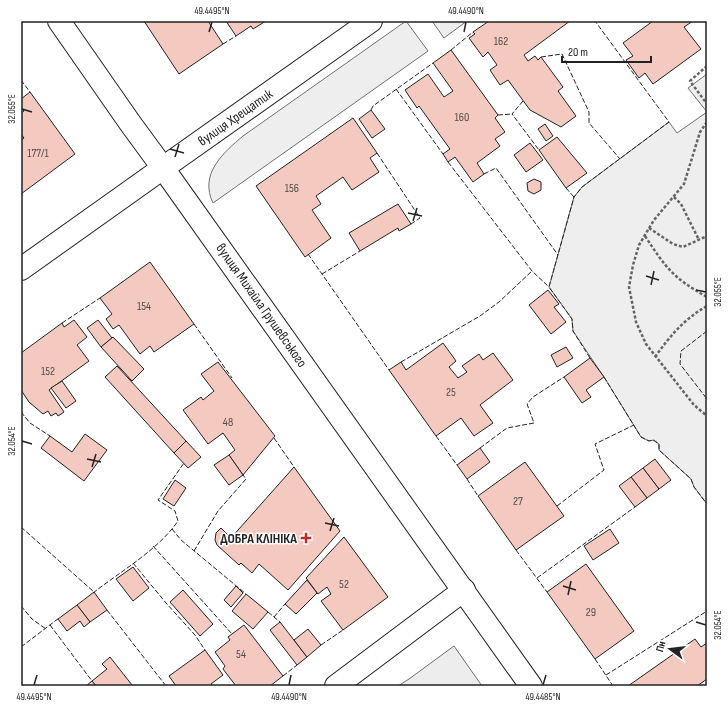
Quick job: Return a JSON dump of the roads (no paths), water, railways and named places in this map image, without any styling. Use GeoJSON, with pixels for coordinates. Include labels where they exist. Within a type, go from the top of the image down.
{"type":"FeatureCollection","features":[{"type":"Feature","properties":{"kind":"main road","name":"вулиця Михайла Грушевського"},"geometry":{"type":"LineString","coordinates":[[59,21],[130,124],[163,168],[531,686]]}},
{"type":"Feature","properties":{"kind":"main road","name":"вулиця Хрещатик"},"geometry":{"type":"LineString","coordinates":[[21,269],[371,21]]}},
{"type":"Feature","properties":{"kind":"main road"},"geometry":{"type":"LineString","coordinates":[[336,686],[464,590]]}},
{"type":"Feature","properties":{"kind":"place","name":"ДОБРА КЛІНІКА"},"geometry":{"type":"Point","coordinates":[306,538]}}]}
